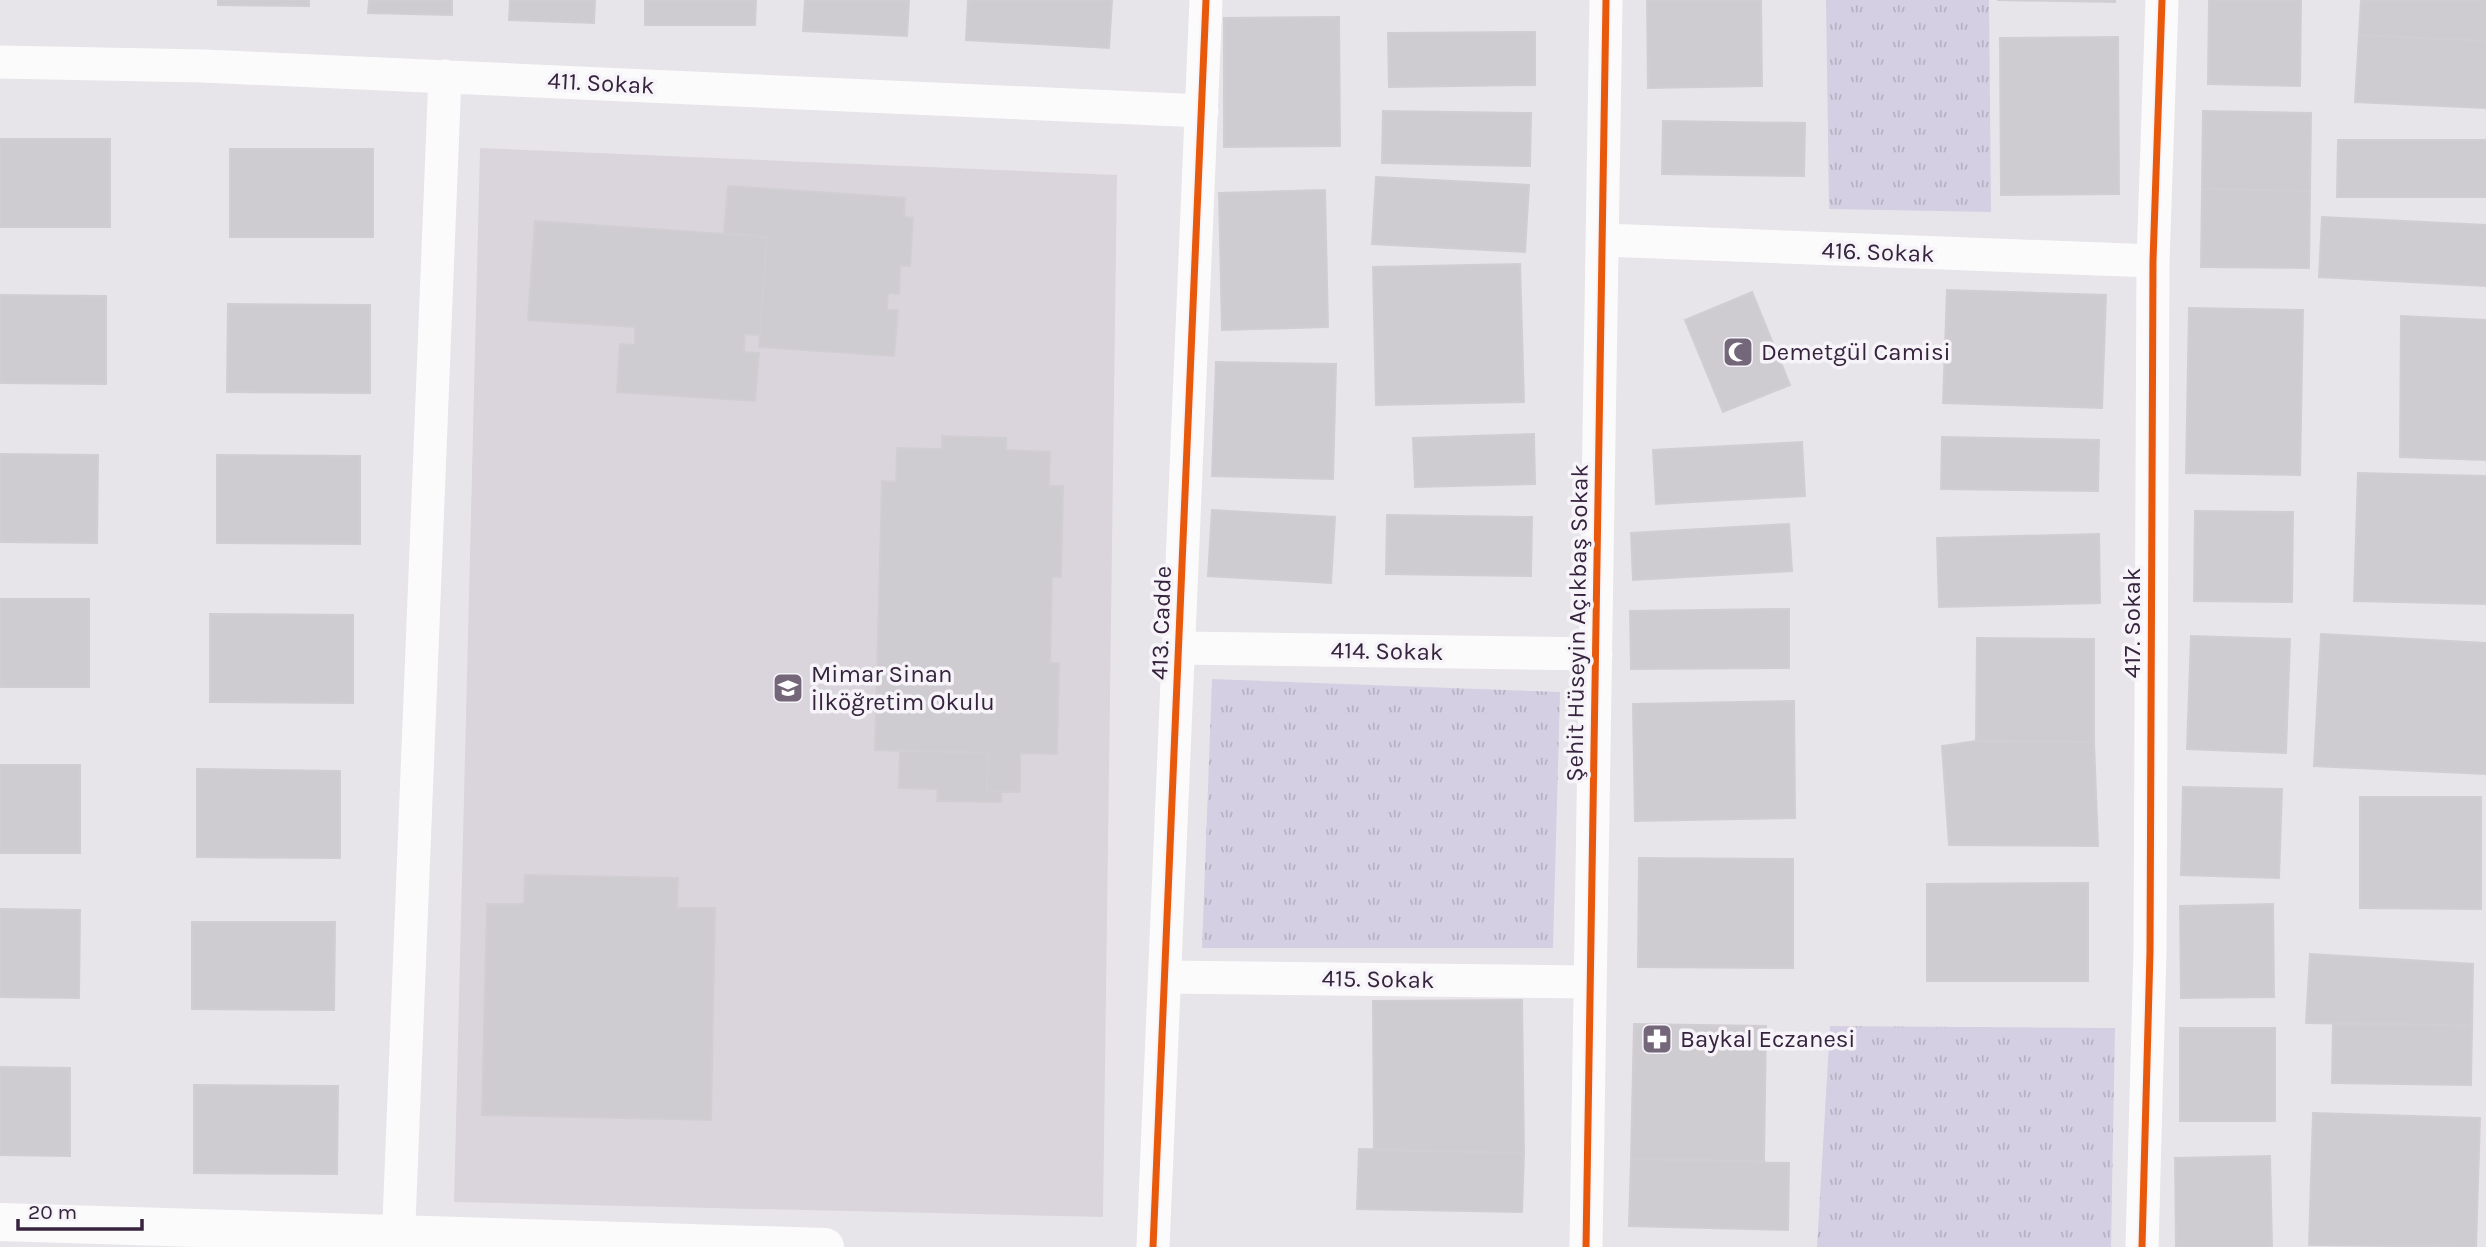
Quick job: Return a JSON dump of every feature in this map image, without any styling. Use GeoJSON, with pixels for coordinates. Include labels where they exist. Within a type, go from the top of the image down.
{"type":"FeatureCollection","features":[{"type":"Feature","properties":{"kind":"street","name":"413. Cadde"},"geometry":{"type":"LineString","coordinates":[[1153,1247],[1206,0]]}},
{"type":"Feature","properties":{"kind":"street","name":"Şehit Hüseyin Açıkbaş Sokak"},"geometry":{"type":"LineString","coordinates":[[1586,1247],[1606,0]]}},
{"type":"Feature","properties":{"kind":"street","name":"417. Sokak"},"geometry":{"type":"LineString","coordinates":[[2143,1247],[2150,951],[2153,261],[2162,0]]}},
{"type":"Feature","properties":{"kind":"street","name":"411. Sokak"},"geometry":{"type":"LineString","coordinates":[[0,62],[203,66],[1202,111]]}},
{"type":"Feature","properties":{"kind":"street"},"geometry":{"type":"LineString","coordinates":[[398,1241],[445,76]]}},
{"type":"Feature","properties":{"kind":"street","name":"416. Sokak"},"geometry":{"type":"LineString","coordinates":[[1603,240],[2153,261]]}},
{"type":"Feature","properties":{"kind":"street","name":"414. Sokak"},"geometry":{"type":"LineString","coordinates":[[1179,648],[1596,654]]}},
{"type":"Feature","properties":{"kind":"street","name":"415. Sokak"},"geometry":{"type":"LineString","coordinates":[[1165,977],[1591,982]]}},
{"type":"Feature","properties":{"kind":"street"},"geometry":{"type":"LineString","coordinates":[[0,1222],[95,1236],[825,1247]]}},
{"type":"Feature","properties":{"kind":"shaded area","name":"Mimar Sinan İlköğretim Okulu"},"geometry":{"type":"Polygon","coordinates":[[[480,148],[1117,175],[1103,1217],[454,1202],[480,148]]]}},
{"type":"Feature","properties":{"kind":"green space"},"geometry":{"type":"Polygon","coordinates":[[[1826,0],[1989,0],[1991,212],[1829,209],[1826,0]]]}},
{"type":"Feature","properties":{"kind":"green space"},"geometry":{"type":"Polygon","coordinates":[[[1212,679],[1560,692],[1553,948],[1202,948],[1212,679]]]}},
{"type":"Feature","properties":{"kind":"green space"},"geometry":{"type":"Polygon","coordinates":[[[1830,1026],[2115,1028],[2111,1247],[1817,1247],[1830,1026]]]}},
{"type":"Feature","properties":{"kind":"building"},"geometry":{"type":"Polygon","coordinates":[[[218,0],[309,0],[309,6],[218,5],[218,0]]]}},
{"type":"Feature","properties":{"kind":"building"},"geometry":{"type":"Polygon","coordinates":[[[369,0],[452,0],[452,15],[368,13],[369,0]]]}},
{"type":"Feature","properties":{"kind":"building"},"geometry":{"type":"Polygon","coordinates":[[[510,0],[595,0],[594,23],[509,20],[510,0]]]}},
{"type":"Feature","properties":{"kind":"building"},"geometry":{"type":"Polygon","coordinates":[[[645,0],[756,0],[755,25],[645,25],[645,0]]]}},
{"type":"Feature","properties":{"kind":"building"},"geometry":{"type":"Polygon","coordinates":[[[805,0],[909,0],[907,36],[803,31],[805,0]]]}},
{"type":"Feature","properties":{"kind":"building"},"geometry":{"type":"Polygon","coordinates":[[[968,0],[1112,0],[1109,48],[966,40],[968,0]]]}},
{"type":"Feature","properties":{"kind":"building"},"geometry":{"type":"Polygon","coordinates":[[[1647,0],[1761,0],[1762,86],[1648,88],[1647,0]]]}},
{"type":"Feature","properties":{"kind":"building"},"geometry":{"type":"Polygon","coordinates":[[[1997,0],[2115,0],[2115,2],[1997,0]]]}},
{"type":"Feature","properties":{"kind":"building"},"geometry":{"type":"Polygon","coordinates":[[[2209,0],[2301,0],[2300,86],[2208,84],[2209,0]]]}},
{"type":"Feature","properties":{"kind":"building"},"geometry":{"type":"Polygon","coordinates":[[[2361,0],[2486,0],[2486,41],[2359,35],[2361,0]]]}},
{"type":"Feature","properties":{"kind":"building"},"geometry":{"type":"Polygon","coordinates":[[[1339,17],[1340,146],[1224,147],[1224,18],[1339,17]]]}},
{"type":"Feature","properties":{"kind":"building"},"geometry":{"type":"Polygon","coordinates":[[[1535,32],[1535,85],[1389,87],[1388,33],[1535,32]]]}},
{"type":"Feature","properties":{"kind":"building"},"geometry":{"type":"Polygon","coordinates":[[[2359,35],[2486,41],[2486,108],[2355,102],[2359,35]]]}},
{"type":"Feature","properties":{"kind":"building"},"geometry":{"type":"Polygon","coordinates":[[[2118,37],[2119,194],[2001,195],[2000,38],[2118,37]]]}},
{"type":"Feature","properties":{"kind":"building"},"geometry":{"type":"Polygon","coordinates":[[[1383,111],[1531,113],[1530,166],[1382,163],[1383,111]]]}},
{"type":"Feature","properties":{"kind":"building"},"geometry":{"type":"Polygon","coordinates":[[[2203,111],[2311,113],[2310,191],[2202,189],[2203,111]]]}},
{"type":"Feature","properties":{"kind":"building"},"geometry":{"type":"Polygon","coordinates":[[[1663,121],[1805,123],[1804,176],[1662,174],[1663,121]]]}},
{"type":"Feature","properties":{"kind":"building"},"geometry":{"type":"Polygon","coordinates":[[[0,139],[110,139],[110,227],[0,227],[0,139]]]}},
{"type":"Feature","properties":{"kind":"building"},"geometry":{"type":"Polygon","coordinates":[[[2338,140],[2486,140],[2486,197],[2337,197],[2338,140]]]}},
{"type":"Feature","properties":{"kind":"building"},"geometry":{"type":"Polygon","coordinates":[[[230,149],[373,149],[373,237],[230,237],[230,149]]]}},
{"type":"Feature","properties":{"kind":"building"},"geometry":{"type":"Polygon","coordinates":[[[1376,177],[1529,185],[1525,252],[1372,244],[1376,177]]]}},
{"type":"Feature","properties":{"kind":"building"},"geometry":{"type":"Polygon","coordinates":[[[728,186],[905,198],[904,217],[913,218],[910,266],[900,265],[899,294],[888,293],[887,310],[898,310],[894,356],[759,347],[767,237],[724,233],[728,186]]]}},
{"type":"Feature","properties":{"kind":"building"},"geometry":{"type":"Polygon","coordinates":[[[2202,189],[2310,191],[2309,268],[2201,267],[2202,189]]]}},
{"type":"Feature","properties":{"kind":"building"},"geometry":{"type":"Polygon","coordinates":[[[1325,190],[1328,327],[1222,330],[1219,193],[1325,190]]]}},
{"type":"Feature","properties":{"kind":"building"},"geometry":{"type":"Polygon","coordinates":[[[2322,217],[2486,225],[2486,286],[2319,277],[2322,217]]]}},
{"type":"Feature","properties":{"kind":"building"},"geometry":{"type":"Polygon","coordinates":[[[535,221],[767,237],[760,335],[745,334],[744,352],[759,353],[755,401],[617,392],[620,344],[635,345],[635,327],[528,320],[535,221]]]}},
{"type":"Feature","properties":{"kind":"building"},"geometry":{"type":"Polygon","coordinates":[[[1520,264],[1524,402],[1376,405],[1373,267],[1520,264]]]}},
{"type":"Feature","properties":{"kind":"building"},"geometry":{"type":"Polygon","coordinates":[[[1947,290],[2106,295],[2102,408],[1943,403],[1947,290]]]}},
{"type":"Feature","properties":{"kind":"building","name":"Demetgül Camisi"},"geometry":{"type":"Polygon","coordinates":[[[1752,292],[1790,385],[1723,412],[1685,320],[1752,292]]]}},
{"type":"Feature","properties":{"kind":"building"},"geometry":{"type":"Polygon","coordinates":[[[0,295],[106,296],[106,384],[0,383],[0,295]]]}},
{"type":"Feature","properties":{"kind":"building"},"geometry":{"type":"Polygon","coordinates":[[[228,304],[370,305],[370,393],[227,392],[228,304]]]}},
{"type":"Feature","properties":{"kind":"building"},"geometry":{"type":"Polygon","coordinates":[[[2189,308],[2303,310],[2300,475],[2186,473],[2189,308]]]}},
{"type":"Feature","properties":{"kind":"building"},"geometry":{"type":"Polygon","coordinates":[[[2401,316],[2486,320],[2486,460],[2400,457],[2401,316]]]}},
{"type":"Feature","properties":{"kind":"building"},"geometry":{"type":"Polygon","coordinates":[[[1216,362],[1336,364],[1333,479],[1212,476],[1216,362]]]}},
{"type":"Feature","properties":{"kind":"building"},"geometry":{"type":"Polygon","coordinates":[[[1534,434],[1535,484],[1415,487],[1413,438],[1534,434]]]}},
{"type":"Feature","properties":{"kind":"building"},"geometry":{"type":"Polygon","coordinates":[[[942,436],[1006,438],[1006,450],[1050,452],[1049,486],[1063,486],[1061,577],[1052,577],[1050,663],[1059,663],[1057,754],[1020,753],[1020,792],[987,791],[988,753],[875,750],[882,481],[896,482],[897,448],[942,449],[942,436]]]}},
{"type":"Feature","properties":{"kind":"building"},"geometry":{"type":"Polygon","coordinates":[[[1942,437],[2099,440],[2098,491],[1941,489],[1942,437]]]}},
{"type":"Feature","properties":{"kind":"building"},"geometry":{"type":"Polygon","coordinates":[[[1802,442],[1805,496],[1656,504],[1653,450],[1802,442]]]}},
{"type":"Feature","properties":{"kind":"building"},"geometry":{"type":"Polygon","coordinates":[[[0,454],[98,455],[97,543],[0,542],[0,454]]]}},
{"type":"Feature","properties":{"kind":"building"},"geometry":{"type":"Polygon","coordinates":[[[217,455],[360,456],[360,544],[217,543],[217,455]]]}},
{"type":"Feature","properties":{"kind":"building"},"geometry":{"type":"Polygon","coordinates":[[[2358,473],[2486,476],[2486,604],[2354,601],[2358,473]]]}},
{"type":"Feature","properties":{"kind":"building"},"geometry":{"type":"Polygon","coordinates":[[[1212,510],[1335,517],[1331,583],[1208,576],[1212,510]]]}},
{"type":"Feature","properties":{"kind":"building"},"geometry":{"type":"Polygon","coordinates":[[[2195,511],[2293,512],[2292,602],[2194,601],[2195,511]]]}},
{"type":"Feature","properties":{"kind":"building"},"geometry":{"type":"Polygon","coordinates":[[[1387,515],[1532,517],[1531,576],[1386,574],[1387,515]]]}},
{"type":"Feature","properties":{"kind":"building"},"geometry":{"type":"Polygon","coordinates":[[[1789,524],[1792,571],[1633,580],[1631,533],[1789,524]]]}},
{"type":"Feature","properties":{"kind":"building"},"geometry":{"type":"Polygon","coordinates":[[[2099,534],[2100,603],[1939,607],[1937,538],[2099,534]]]}},
{"type":"Feature","properties":{"kind":"building"},"geometry":{"type":"Polygon","coordinates":[[[0,599],[89,599],[89,687],[0,687],[0,599]]]}},
{"type":"Feature","properties":{"kind":"building"},"geometry":{"type":"Polygon","coordinates":[[[1789,609],[1789,668],[1631,669],[1630,611],[1789,609]]]}},
{"type":"Feature","properties":{"kind":"building"},"geometry":{"type":"Polygon","coordinates":[[[210,614],[353,615],[353,703],[210,702],[210,614]]]}},
{"type":"Feature","properties":{"kind":"building"},"geometry":{"type":"Polygon","coordinates":[[[2321,634],[2486,643],[2486,774],[2314,766],[2321,634]]]}},
{"type":"Feature","properties":{"kind":"building"},"geometry":{"type":"Polygon","coordinates":[[[2191,636],[2290,639],[2286,753],[2187,749],[2191,636]]]}},
{"type":"Feature","properties":{"kind":"building"},"geometry":{"type":"Polygon","coordinates":[[[1977,638],[2094,639],[2094,742],[1976,741],[1977,638]]]}},
{"type":"Feature","properties":{"kind":"building"},"geometry":{"type":"Polygon","coordinates":[[[1794,701],[1795,818],[1635,821],[1633,704],[1794,701]]]}},
{"type":"Feature","properties":{"kind":"building"},"geometry":{"type":"Polygon","coordinates":[[[1976,741],[2094,742],[2098,846],[1949,845],[1942,746],[1976,741]]]}},
{"type":"Feature","properties":{"kind":"building"},"geometry":{"type":"Polygon","coordinates":[[[900,750],[988,753],[987,791],[1001,791],[1001,802],[937,801],[938,789],[899,788],[900,750]]]}},
{"type":"Feature","properties":{"kind":"building"},"geometry":{"type":"Polygon","coordinates":[[[0,765],[80,765],[80,853],[0,853],[0,765]]]}},
{"type":"Feature","properties":{"kind":"building"},"geometry":{"type":"Polygon","coordinates":[[[197,769],[340,771],[340,858],[197,857],[197,769]]]}},
{"type":"Feature","properties":{"kind":"building"},"geometry":{"type":"Polygon","coordinates":[[[2183,787],[2282,789],[2279,878],[2181,875],[2183,787]]]}},
{"type":"Feature","properties":{"kind":"building"},"geometry":{"type":"Polygon","coordinates":[[[2360,797],[2481,797],[2481,909],[2360,908],[2360,797]]]}},
{"type":"Feature","properties":{"kind":"building"},"geometry":{"type":"Polygon","coordinates":[[[1639,858],[1793,859],[1793,968],[1638,967],[1639,858]]]}},
{"type":"Feature","properties":{"kind":"building"},"geometry":{"type":"Polygon","coordinates":[[[525,875],[678,878],[677,908],[715,908],[711,1120],[482,1115],[487,904],[524,904],[525,875]]]}},
{"type":"Feature","properties":{"kind":"building"},"geometry":{"type":"Polygon","coordinates":[[[2088,883],[2088,981],[1927,981],[1927,884],[2088,883]]]}},
{"type":"Feature","properties":{"kind":"building"},"geometry":{"type":"Polygon","coordinates":[[[2273,904],[2274,997],[2181,998],[2180,906],[2273,904]]]}},
{"type":"Feature","properties":{"kind":"building"},"geometry":{"type":"Polygon","coordinates":[[[0,909],[80,910],[79,998],[0,997],[0,909]]]}},
{"type":"Feature","properties":{"kind":"building"},"geometry":{"type":"Polygon","coordinates":[[[192,922],[335,922],[334,1010],[192,1009],[192,922]]]}},
{"type":"Feature","properties":{"kind":"building"},"geometry":{"type":"Polygon","coordinates":[[[2310,954],[2473,964],[2472,1026],[2306,1023],[2310,954]]]}},
{"type":"Feature","properties":{"kind":"building"},"geometry":{"type":"Polygon","coordinates":[[[1522,1000],[1524,1153],[1374,1150],[1373,1001],[1522,1000]]]}},
{"type":"Feature","properties":{"kind":"building"},"geometry":{"type":"Polygon","coordinates":[[[2333,1022],[2472,1026],[2471,1085],[2332,1083],[2333,1022]]]}},
{"type":"Feature","properties":{"kind":"building"},"geometry":{"type":"Polygon","coordinates":[[[1634,1024],[1766,1026],[1764,1161],[1631,1159],[1634,1024]]]}},
{"type":"Feature","properties":{"kind":"building"},"geometry":{"type":"Polygon","coordinates":[[[2180,1028],[2275,1028],[2275,1121],[2180,1121],[2180,1028]]]}},
{"type":"Feature","properties":{"kind":"building"},"geometry":{"type":"Polygon","coordinates":[[[0,1067],[70,1068],[70,1156],[0,1155],[0,1067]]]}},
{"type":"Feature","properties":{"kind":"building"},"geometry":{"type":"Polygon","coordinates":[[[194,1085],[338,1086],[337,1174],[194,1173],[194,1085]]]}},
{"type":"Feature","properties":{"kind":"building"},"geometry":{"type":"Polygon","coordinates":[[[2313,1113],[2480,1118],[2476,1247],[2309,1245],[2313,1113]]]}},
{"type":"Feature","properties":{"kind":"building"},"geometry":{"type":"Polygon","coordinates":[[[1359,1149],[1524,1153],[1522,1212],[1357,1209],[1359,1149]]]}},
{"type":"Feature","properties":{"kind":"building"},"geometry":{"type":"Polygon","coordinates":[[[2270,1156],[2272,1247],[2176,1247],[2175,1158],[2270,1156]]]}},
{"type":"Feature","properties":{"kind":"building"},"geometry":{"type":"Polygon","coordinates":[[[1631,1159],[1789,1163],[1788,1230],[1629,1226],[1631,1159]]]}},
{"type":"Feature","properties":{"kind":"cycle path"},"geometry":{"type":"LineString","coordinates":[[1153,1247],[1206,0]]}},
{"type":"Feature","properties":{"kind":"cycle path"},"geometry":{"type":"LineString","coordinates":[[1586,1247],[1606,0]]}},
{"type":"Feature","properties":{"kind":"cycle path"},"geometry":{"type":"LineString","coordinates":[[2142,1247],[2150,951],[2153,261],[2162,0]]}},
{"type":"Feature","properties":{"kind":"place","name":"Demetgül Camisi"},"geometry":{"type":"Point","coordinates":[1738,352]}},
{"type":"Feature","properties":{"kind":"place","name":"Mimar Sinan İlköğretim Okulu"},"geometry":{"type":"Point","coordinates":[788,688]}},
{"type":"Feature","properties":{"kind":"place","name":"Baykal Eczanesi"},"geometry":{"type":"Point","coordinates":[1657,1039]}}]}
